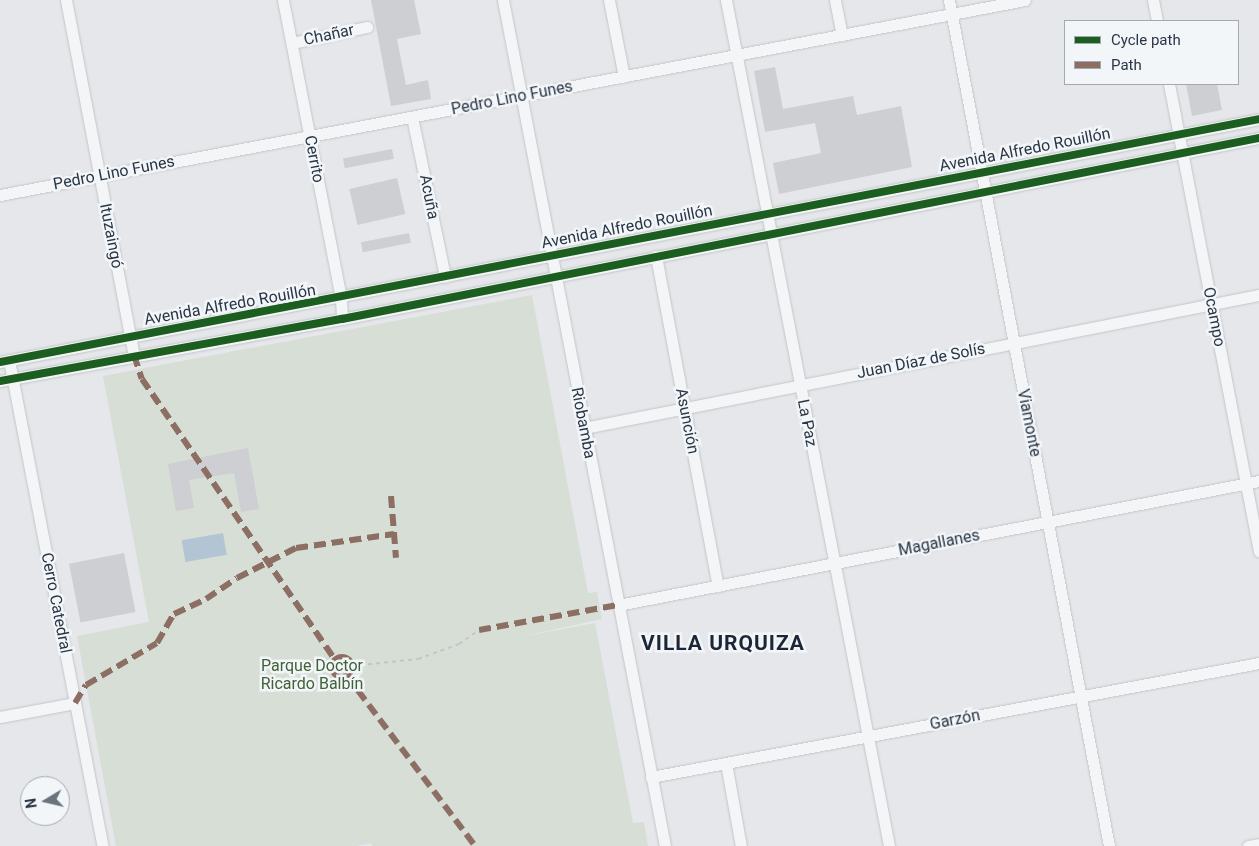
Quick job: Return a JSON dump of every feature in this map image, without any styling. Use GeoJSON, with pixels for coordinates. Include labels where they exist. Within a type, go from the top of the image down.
{"type":"FeatureCollection","features":[{"type":"Feature","properties":{"kind":"street","name":"Ituzaingó"},"geometry":{"type":"LineString","coordinates":[[66,0],[134,355]]}},
{"type":"Feature","properties":{"kind":"street","name":"Cerrito"},"geometry":{"type":"LineString","coordinates":[[283,0],[341,299],[342,319]]}},
{"type":"Feature","properties":{"kind":"street","name":"Riobamba"},"geometry":{"type":"LineString","coordinates":[[503,0],[552,266],[665,846]]}},
{"type":"Feature","properties":{"kind":"street"},"geometry":{"type":"LineString","coordinates":[[609,0],[624,77]]}},
{"type":"Feature","properties":{"kind":"street","name":"La Paz"},"geometry":{"type":"LineString","coordinates":[[726,0],[888,846]]}},
{"type":"Feature","properties":{"kind":"street"},"geometry":{"type":"LineString","coordinates":[[835,0],[842,35]]}},
{"type":"Feature","properties":{"kind":"street","name":"Viamonte"},"geometry":{"type":"LineString","coordinates":[[949,0],[1109,846]]}},
{"type":"Feature","properties":{"kind":"street","name":"Pedro Lino Funes"},"geometry":{"type":"LineString","coordinates":[[0,195],[1024,0]]}},
{"type":"Feature","properties":{"kind":"street"},"geometry":{"type":"LineString","coordinates":[[1153,0],[1157,20]]}},
{"type":"Feature","properties":{"kind":"street","name":"Chañar"},"geometry":{"type":"LineString","coordinates":[[292,43],[367,27]]}},
{"type":"Feature","properties":{"kind":"street","name":"Ocampo"},"geometry":{"type":"LineString","coordinates":[[1169,85],[1259,551]]}},
{"type":"Feature","properties":{"kind":"street","name":"Acuña"},"geometry":{"type":"LineString","coordinates":[[412,117],[445,277]]}},
{"type":"Feature","properties":{"kind":"street","name":"Avenida Alfredo Rouillón"},"geometry":{"type":"LineString","coordinates":[[0,381],[134,355],[342,319],[767,213],[1179,136],[1259,119]]}},
{"type":"Feature","properties":{"kind":"street","name":"Avenida Alfredo Rouillón"},"geometry":{"type":"LineString","coordinates":[[5,361],[341,299],[445,277],[656,256],[1259,138]]}},
{"type":"Feature","properties":{"kind":"street","name":"Asunción"},"geometry":{"type":"LineString","coordinates":[[656,256],[718,586]]}},
{"type":"Feature","properties":{"kind":"street","name":"Juan Díaz de Solís"},"geometry":{"type":"LineString","coordinates":[[584,428],[1259,295]]}},
{"type":"Feature","properties":{"kind":"street","name":"Cerro Catedral"},"geometry":{"type":"LineString","coordinates":[[5,361],[13,378],[103,846]]}},
{"type":"Feature","properties":{"kind":"street","name":"Magallanes"},"geometry":{"type":"LineString","coordinates":[[618,605],[1259,481]]}},
{"type":"Feature","properties":{"kind":"street","name":"Garzón"},"geometry":{"type":"LineString","coordinates":[[651,777],[1259,663]]}},
{"type":"Feature","properties":{"kind":"street"},"geometry":{"type":"LineString","coordinates":[[0,717],[75,703]]}},
{"type":"Feature","properties":{"kind":"street"},"geometry":{"type":"LineString","coordinates":[[726,763],[741,846]]}},
{"type":"Feature","properties":{"kind":"street"},"geometry":{"type":"LineString","coordinates":[[1248,846],[1259,844]]}},
{"type":"Feature","properties":{"kind":"path"},"geometry":{"type":"LineString","coordinates":[[352,666],[418,659],[459,644],[479,630]]}},
{"type":"Feature","properties":{"kind":"green space","name":"Parque Doctor Ricardo Balbín"},"geometry":{"type":"Polygon","coordinates":[[[532,295],[588,593],[597,592],[602,619],[520,637],[595,623],[633,823],[644,822],[648,846],[372,846],[371,843],[356,846],[116,846],[77,636],[149,622],[103,376],[532,295]]]}},
{"type":"Feature","properties":{"kind":"water"},"geometry":{"type":"Polygon","coordinates":[[[223,533],[227,555],[185,562],[182,540],[223,533]]]}},
{"type":"Feature","properties":{"kind":"building"},"geometry":{"type":"Polygon","coordinates":[[[371,0],[414,0],[421,34],[397,39],[406,85],[428,80],[431,99],[391,106],[371,0]]]}},
{"type":"Feature","properties":{"kind":"building"},"geometry":{"type":"Polygon","coordinates":[[[775,67],[783,109],[853,96],[857,115],[901,106],[912,167],[779,194],[773,163],[821,153],[815,123],[765,132],[754,71],[775,67]]]}},
{"type":"Feature","properties":{"kind":"building"},"geometry":{"type":"Polygon","coordinates":[[[1186,85],[1217,85],[1222,110],[1192,116],[1186,85]]]}},
{"type":"Feature","properties":{"kind":"building"},"geometry":{"type":"Polygon","coordinates":[[[392,149],[394,159],[345,168],[343,159],[392,149]]]}},
{"type":"Feature","properties":{"kind":"building"},"geometry":{"type":"Polygon","coordinates":[[[397,178],[405,214],[358,225],[349,189],[397,178]]]}},
{"type":"Feature","properties":{"kind":"building"},"geometry":{"type":"Polygon","coordinates":[[[409,233],[411,243],[363,252],[361,242],[409,233]]]}},
{"type":"Feature","properties":{"kind":"building"},"geometry":{"type":"Polygon","coordinates":[[[248,448],[259,509],[241,512],[234,473],[189,480],[194,508],[176,511],[168,464],[248,448]]]}},
{"type":"Feature","properties":{"kind":"building"},"geometry":{"type":"Polygon","coordinates":[[[124,553],[135,612],[80,623],[69,564],[124,553]]]}},
{"type":"Feature","properties":{"kind":"marked path"},"geometry":{"type":"LineString","coordinates":[[134,355],[142,379],[335,660]]}},
{"type":"Feature","properties":{"kind":"marked path"},"geometry":{"type":"LineString","coordinates":[[391,496],[396,558]]}},
{"type":"Feature","properties":{"kind":"marked path"},"geometry":{"type":"LineString","coordinates":[[75,703],[86,685],[157,643],[174,614],[206,599],[237,578],[296,548],[394,534]]}},
{"type":"Feature","properties":{"kind":"marked path"},"geometry":{"type":"LineString","coordinates":[[479,630],[618,605]]}},
{"type":"Feature","properties":{"kind":"marked path"},"geometry":{"type":"LineString","coordinates":[[342,657],[349,660],[352,667],[349,674],[342,677],[335,674],[332,667],[335,660],[342,657]]}},
{"type":"Feature","properties":{"kind":"marked path"},"geometry":{"type":"LineString","coordinates":[[347,676],[475,846]]}},
{"type":"Feature","properties":{"kind":"cycle path"},"geometry":{"type":"LineString","coordinates":[[0,362],[1259,119]]}},
{"type":"Feature","properties":{"kind":"cycle path"},"geometry":{"type":"LineString","coordinates":[[0,381],[342,319],[1259,138]]}},
{"type":"Feature","properties":{"kind":"district","name":"VILLA URQUIZA"},"geometry":{"type":"Point","coordinates":[723,643]}}]}
